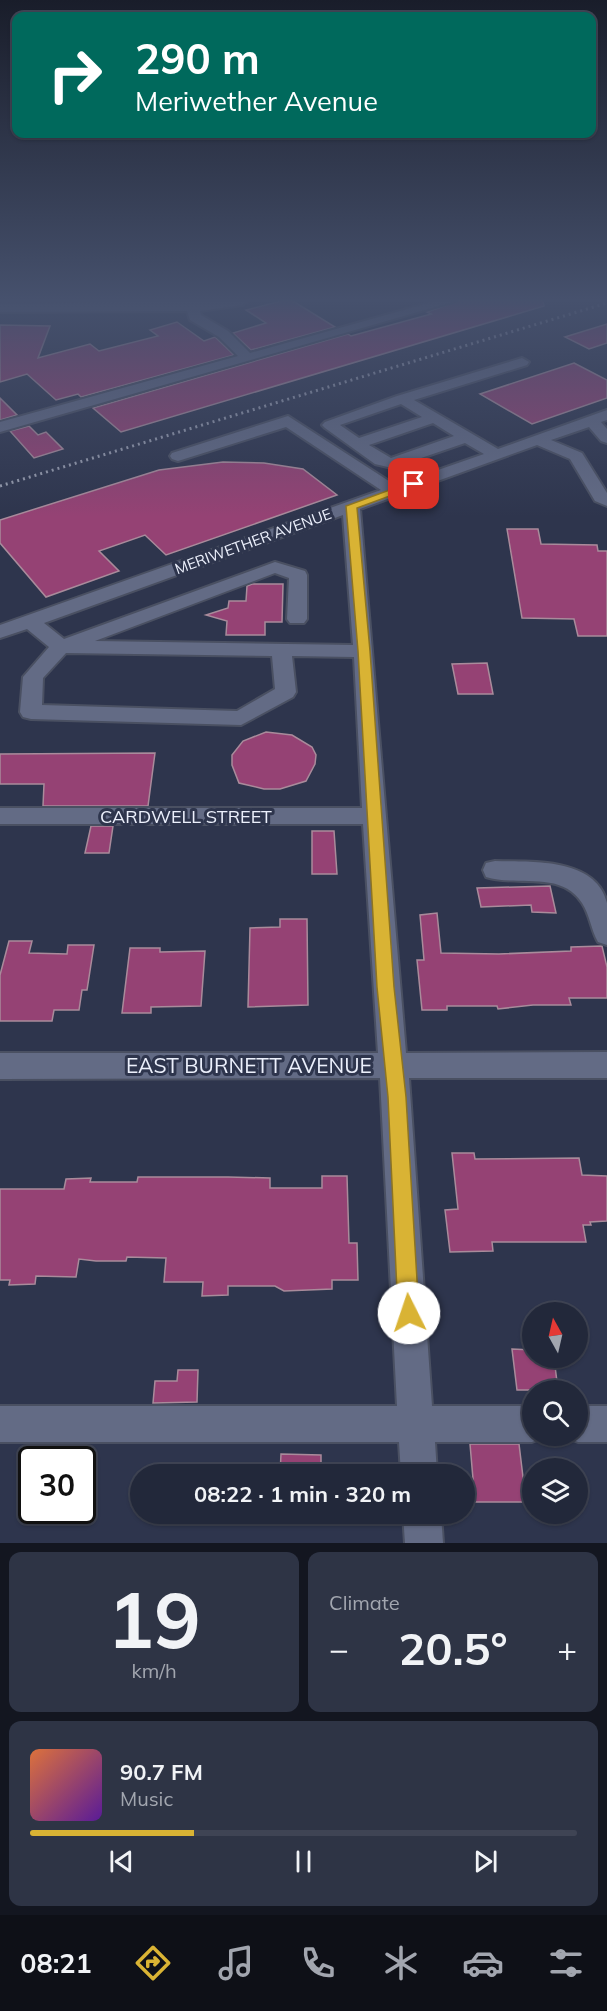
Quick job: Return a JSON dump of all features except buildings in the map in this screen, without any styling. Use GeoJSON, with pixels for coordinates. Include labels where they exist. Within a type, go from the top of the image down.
{"type":"FeatureCollection","features":[{"type":"Feature","properties":{"kind":"street"},"geometry":{"type":"LineString","coordinates":[[0,427],[193,373]]}},
{"type":"Feature","properties":{"kind":"street"},"geometry":{"type":"LineString","coordinates":[[466,437],[392,463],[381,461],[330,425],[333,422],[402,399],[486,373]]}},
{"type":"Feature","properties":{"kind":"street"},"geometry":{"type":"LineString","coordinates":[[402,399],[496,454]]}},
{"type":"Feature","properties":{"kind":"street"},"geometry":{"type":"LineString","coordinates":[[599,417],[607,438]]}},
{"type":"Feature","properties":{"kind":"street","name":"MERIWETHER AVENUE"},"geometry":{"type":"LineString","coordinates":[[0,632],[496,454],[537,440],[561,440],[599,417]]}},
{"type":"Feature","properties":{"kind":"street"},"geometry":{"type":"LineString","coordinates":[[356,444],[434,418]]}},
{"type":"Feature","properties":{"kind":"street"},"geometry":{"type":"LineString","coordinates":[[178,456],[288,421],[393,491]]}},
{"type":"Feature","properties":{"kind":"street"},"geometry":{"type":"LineString","coordinates":[[561,440],[576,456],[601,497],[607,501]]}},
{"type":"Feature","properties":{"kind":"street"},"geometry":{"type":"LineString","coordinates":[[351,506],[364,651],[372,816],[385,987],[394,1065],[418,1464]]}},
{"type":"Feature","properties":{"kind":"street"},"geometry":{"type":"LineString","coordinates":[[282,652],[285,692],[241,718],[32,712],[33,677],[61,647],[275,567],[298,575],[297,619]]}},
{"type":"Feature","properties":{"kind":"street"},"geometry":{"type":"LineString","coordinates":[[30,621],[61,647],[282,652],[364,651]]}},
{"type":"Feature","properties":{"kind":"street","name":"CARDWELL STREET"},"geometry":{"type":"LineString","coordinates":[[0,816],[372,816]]}},
{"type":"Feature","properties":{"kind":"street"},"geometry":{"type":"LineString","coordinates":[[495,870],[564,874],[577,879],[590,892],[602,915],[607,935]]}},
{"type":"Feature","properties":{"kind":"street","name":"EAST BURNETT AVENUE"},"geometry":{"type":"LineString","coordinates":[[0,1066],[607,1065]]}},
{"type":"Feature","properties":{"kind":"street"},"geometry":{"type":"LineString","coordinates":[[0,1424],[522,1424]]}},
{"type":"Feature","properties":{"kind":"street"},"geometry":{"type":"LineString","coordinates":[[588,1424],[607,1424]]}},
{"type":"Feature","properties":{"kind":"street"},"geometry":{"type":"LineString","coordinates":[[423,1524],[424,1543]]}},
{"type":"Feature","properties":{"kind":"railway"},"geometry":{"type":"LineString","coordinates":[[0,486],[375,373]]}},
{"type":"Feature","properties":{"kind":"route"},"geometry":{"type":"LineString","coordinates":[[409,1313],[398,1158],[397,1097],[391,1024],[385,987],[376,843],[372,816],[364,651],[351,506],[414,484]]}}]}
